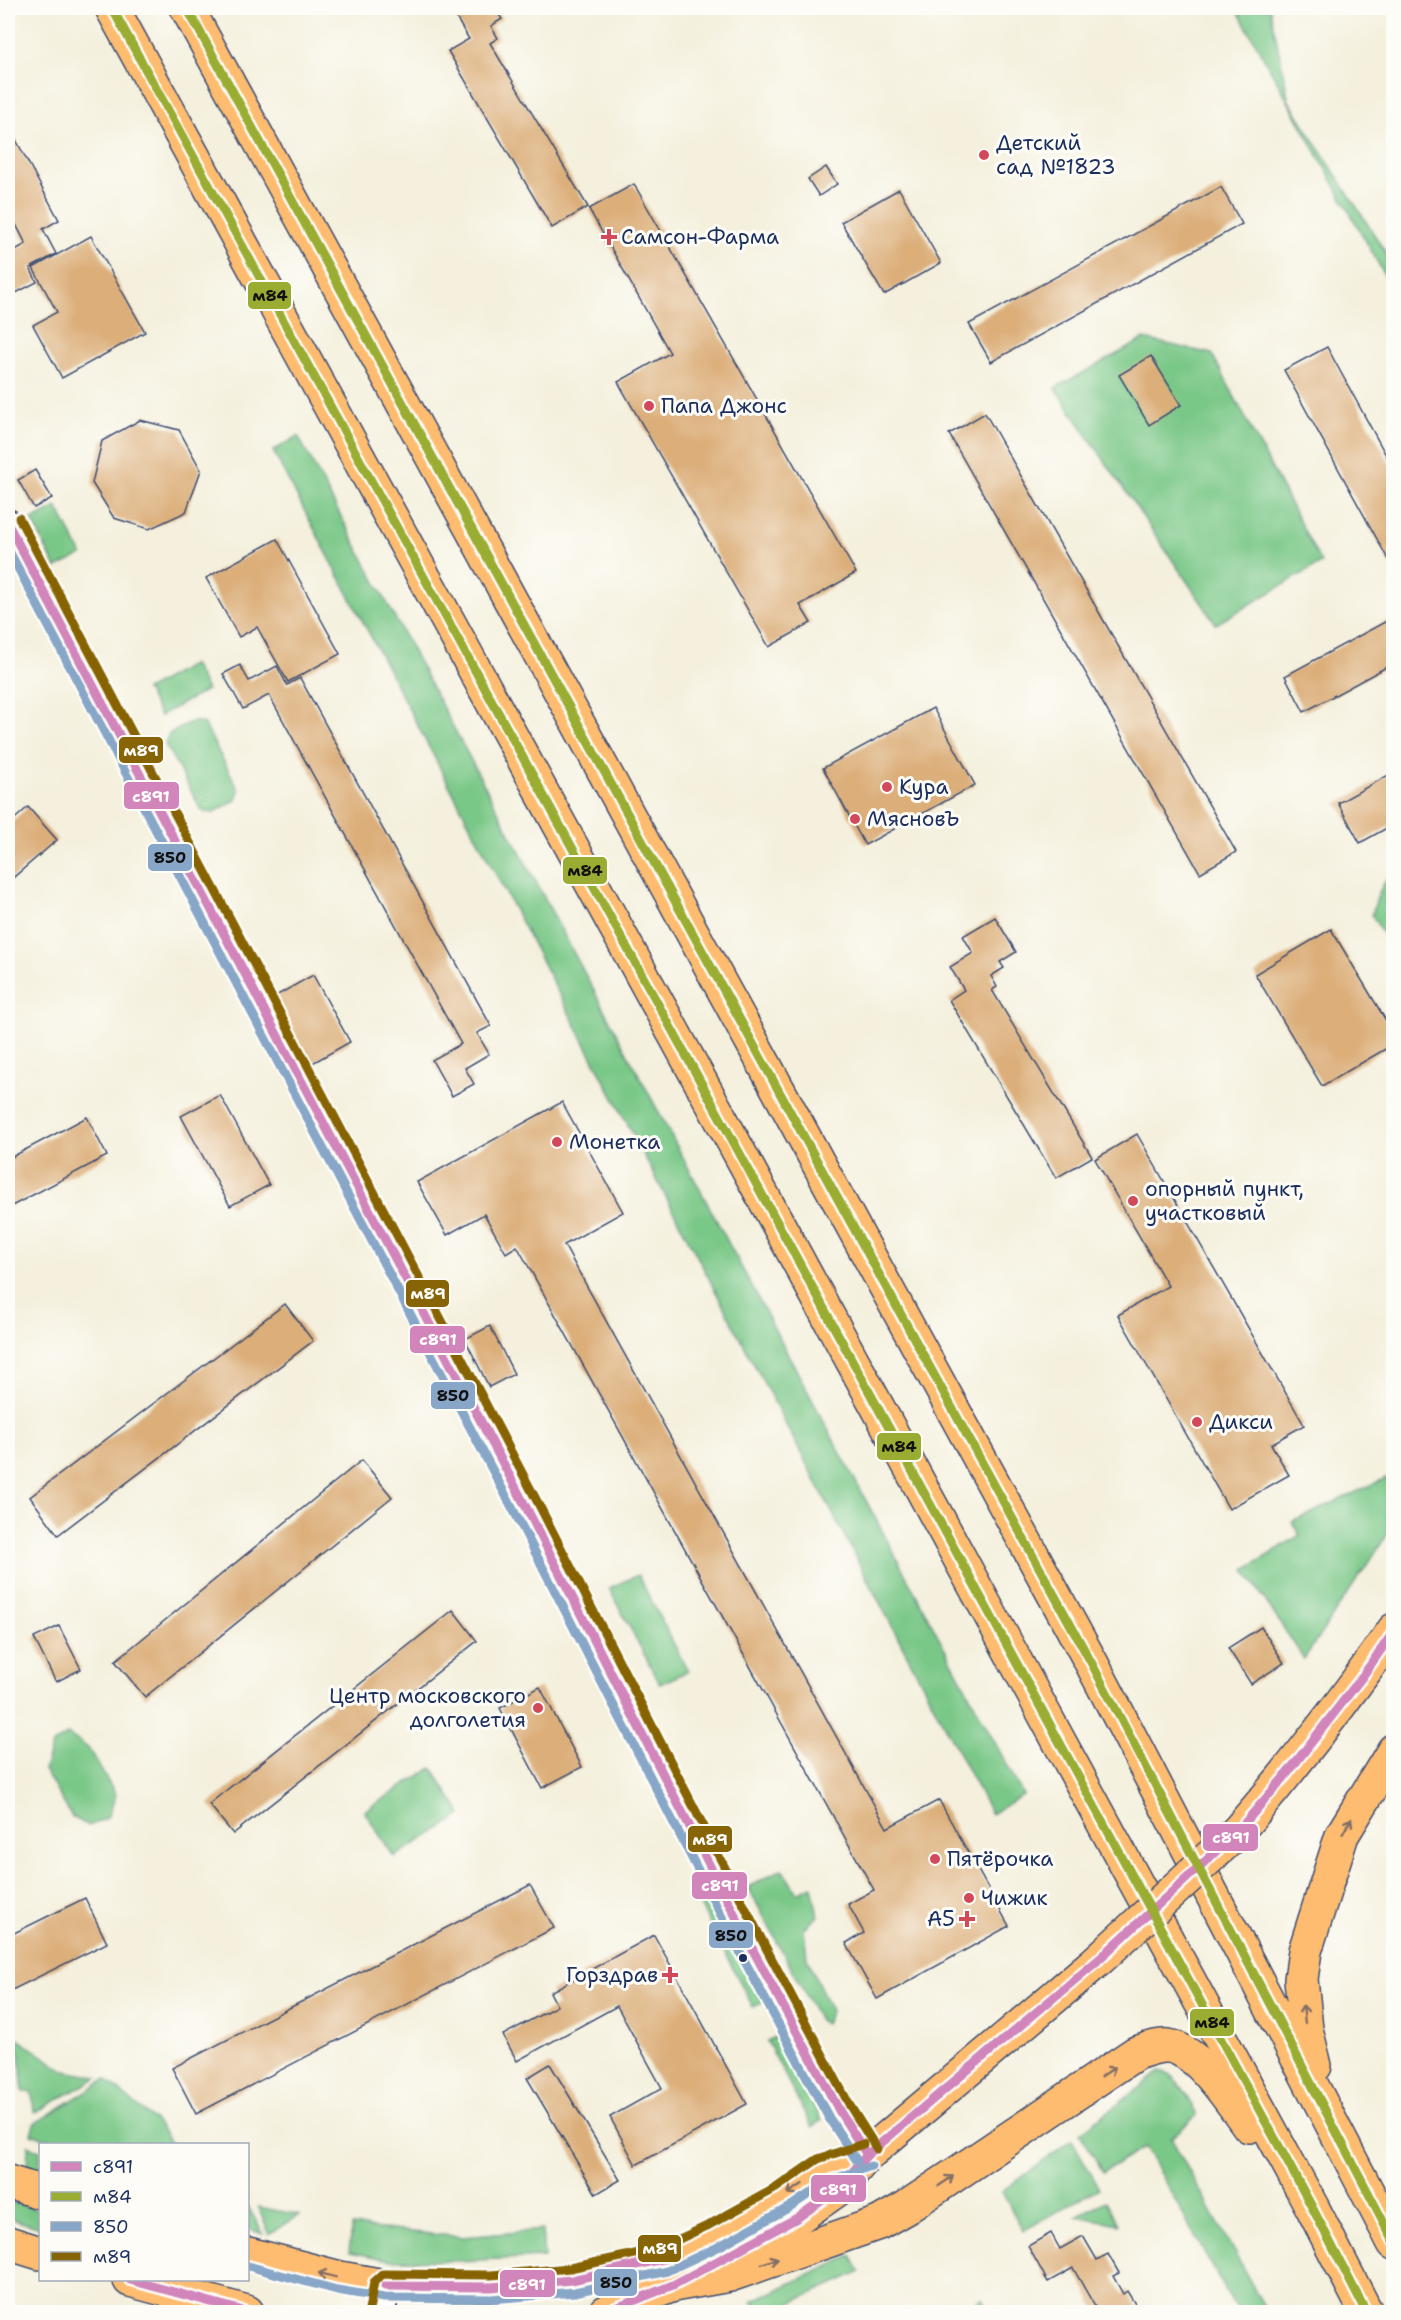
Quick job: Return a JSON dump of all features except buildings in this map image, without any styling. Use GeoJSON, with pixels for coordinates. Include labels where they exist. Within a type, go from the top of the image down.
{"type":"FeatureCollection","features":[{"type":"Feature","properties":{"kind":"main road"},"geometry":{"type":"LineString","coordinates":[[112,8],[739,1152],[1312,2207],[1366,2313]]}},
{"type":"Feature","properties":{"kind":"main road"},"geometry":{"type":"LineString","coordinates":[[186,8],[1092,1664],[1394,2243]]}},
{"type":"Feature","properties":{"kind":"main road"},"geometry":{"type":"LineString","coordinates":[[606,2313],[673,2285],[797,2218],[838,2189],[867,2155],[1097,1961],[1237,1832],[1286,1775],[1362,1677],[1394,1629]]}},
{"type":"Feature","properties":{"kind":"main road"},"geometry":{"type":"LineString","coordinates":[[1326,2112],[1306,2029],[1301,1980],[1305,1951],[1342,1835],[1394,1750]]}},
{"type":"Feature","properties":{"kind":"main road"},"geometry":{"type":"LineString","coordinates":[[673,2285],[730,2275],[879,2223],[907,2207],[1136,2053],[1155,2047],[1168,2046],[1193,2059],[1216,2083],[1312,2207]]}},
{"type":"Feature","properties":{"kind":"main road"},"geometry":{"type":"LineString","coordinates":[[249,2254],[340,2278],[383,2299],[572,2280],[662,2260],[782,2198],[824,2170],[867,2155]]}},
{"type":"Feature","properties":{"kind":"main road"},"geometry":{"type":"LineString","coordinates":[[8,2182],[39,2192]]}},
{"type":"Feature","properties":{"kind":"main road"},"geometry":{"type":"LineString","coordinates":[[8,2243],[39,2253]]}},
{"type":"Feature","properties":{"kind":"main road"},"geometry":{"type":"LineString","coordinates":[[134,2281],[247,2313]]}},
{"type":"Feature","properties":{"kind":"street"},"geometry":{"type":"LineString","coordinates":[[8,524],[527,1509],[754,1952],[835,2103],[867,2155]]}},
{"type":"Feature","properties":{"kind":"green space"},"geometry":{"type":"Polygon","coordinates":[[[1236,8],[1270,8],[1289,101],[1393,264],[1393,290],[1236,8]]]}},
{"type":"Feature","properties":{"kind":"green space"},"geometry":{"type":"Polygon","coordinates":[[[1144,339],[1212,354],[1321,563],[1216,624],[1055,388],[1144,339]]]}},
{"type":"Feature","properties":{"kind":"green space"},"geometry":{"type":"Polygon","coordinates":[[[298,436],[1023,1795],[991,1814],[273,451],[298,436]]]}},
{"type":"Feature","properties":{"kind":"green space"},"geometry":{"type":"Polygon","coordinates":[[[57,507],[82,555],[56,568],[32,520],[57,507]]]}},
{"type":"Feature","properties":{"kind":"green space"},"geometry":{"type":"Polygon","coordinates":[[[193,664],[207,690],[160,716],[146,690],[193,664]]]}},
{"type":"Feature","properties":{"kind":"green space"},"geometry":{"type":"Polygon","coordinates":[[[193,721],[204,724],[239,790],[236,800],[213,813],[202,811],[165,744],[169,734],[193,721]]]}},
{"type":"Feature","properties":{"kind":"green space"},"geometry":{"type":"Polygon","coordinates":[[[1393,873],[1393,952],[1372,915],[1382,886],[1393,873]]]}},
{"type":"Feature","properties":{"kind":"green space"},"geometry":{"type":"Polygon","coordinates":[[[1386,1478],[1393,1478],[1393,1526],[1304,1659],[1245,1570],[1300,1535],[1292,1522],[1386,1478]]]}},
{"type":"Feature","properties":{"kind":"green space"},"geometry":{"type":"Polygon","coordinates":[[[638,1575],[688,1671],[660,1684],[609,1588],[638,1575]]]}},
{"type":"Feature","properties":{"kind":"green space"},"geometry":{"type":"Polygon","coordinates":[[[68,1734],[88,1748],[116,1795],[107,1818],[89,1826],[72,1817],[44,1770],[52,1745],[68,1734]]]}},
{"type":"Feature","properties":{"kind":"green space"},"geometry":{"type":"Polygon","coordinates":[[[432,1768],[462,1815],[394,1857],[364,1811],[432,1768]]]}},
{"type":"Feature","properties":{"kind":"green space"},"geometry":{"type":"Polygon","coordinates":[[[782,1869],[797,1893],[812,1886],[818,1916],[804,1929],[807,1958],[831,2011],[825,2024],[819,2020],[748,1887],[782,1869]]]}},
{"type":"Feature","properties":{"kind":"green space"},"geometry":{"type":"Polygon","coordinates":[[[718,1897],[769,2000],[753,2007],[700,1905],[718,1897]]]}},
{"type":"Feature","properties":{"kind":"green space"},"geometry":{"type":"Polygon","coordinates":[[[778,2035],[822,2120],[812,2127],[767,2041],[778,2035]]]}},
{"type":"Feature","properties":{"kind":"green space"},"geometry":{"type":"Polygon","coordinates":[[[18,2039],[65,2071],[98,2077],[34,2113],[32,2092],[23,2092],[18,2039]]]}},
{"type":"Feature","properties":{"kind":"green space"},"geometry":{"type":"Polygon","coordinates":[[[1160,2072],[1179,2083],[1197,2115],[1171,2138],[1267,2312],[1238,2312],[1145,2147],[1103,2172],[1080,2133],[1160,2072]]]}},
{"type":"Feature","properties":{"kind":"green space"},"geometry":{"type":"Polygon","coordinates":[[[106,2079],[157,2123],[170,2143],[62,2143],[31,2134],[34,2124],[106,2079]]]}},
{"type":"Feature","properties":{"kind":"green space"},"geometry":{"type":"Polygon","coordinates":[[[1072,2140],[1099,2188],[1023,2231],[1002,2192],[1072,2140]]]}},
{"type":"Feature","properties":{"kind":"green space"},"geometry":{"type":"Polygon","coordinates":[[[28,2146],[39,2150],[39,2170],[27,2166],[28,2146]]]}},
{"type":"Feature","properties":{"kind":"green space"},"geometry":{"type":"Polygon","coordinates":[[[8,2201],[39,2210],[39,2228],[8,2218],[8,2201]]]}},
{"type":"Feature","properties":{"kind":"green space"},"geometry":{"type":"Polygon","coordinates":[[[1106,2201],[1119,2224],[1076,2216],[1106,2201]]]}},
{"type":"Feature","properties":{"kind":"green space"},"geometry":{"type":"Polygon","coordinates":[[[258,2207],[300,2215],[269,2234],[258,2207]]]}},
{"type":"Feature","properties":{"kind":"green space"},"geometry":{"type":"Polygon","coordinates":[[[249,2208],[263,2234],[249,2229],[249,2208]]]}},
{"type":"Feature","properties":{"kind":"green space"},"geometry":{"type":"Polygon","coordinates":[[[352,2226],[463,2237],[542,2230],[544,2257],[457,2261],[391,2260],[349,2252],[352,2226]]]}},
{"type":"Feature","properties":{"kind":"green space"},"geometry":{"type":"Polygon","coordinates":[[[851,2256],[860,2272],[771,2312],[759,2312],[752,2301],[851,2256]]]}},
{"type":"Feature","properties":{"kind":"green space"},"geometry":{"type":"Polygon","coordinates":[[[982,2299],[989,2312],[959,2312],[982,2299]]]}},
{"type":"Feature","properties":{"kind":"transit line","name":"м84"},"geometry":{"type":"LineString","coordinates":[[112,8],[733,1141],[1312,2207],[1366,2312]]}},
{"type":"Feature","properties":{"kind":"transit line","name":"м84"},"geometry":{"type":"LineString","coordinates":[[187,8],[1092,1664],[1394,2242]]}},
{"type":"Feature","properties":{"kind":"transit line","name":"м89"},"geometry":{"type":"LineString","coordinates":[[19,518],[538,1503],[765,1946],[850,2106],[877,2149]]}},
{"type":"Feature","properties":{"kind":"transit line","name":"с891"},"geometry":{"type":"LineString","coordinates":[[8,524],[527,1509],[754,1952],[840,2112],[867,2155]]}},
{"type":"Feature","properties":{"kind":"transit line","name":"850"},"geometry":{"type":"LineString","coordinates":[[8,549],[516,1515],[743,1958],[829,2118],[857,2161]]}},
{"type":"Feature","properties":{"kind":"transit line","name":"с891"},"geometry":{"type":"LineString","coordinates":[[606,2312],[673,2285],[797,2218],[838,2189],[867,2155],[1097,1961],[1237,1832],[1286,1775],[1362,1677],[1394,1631]]}},
{"type":"Feature","properties":{"kind":"transit line","name":"м89"},"geometry":{"type":"LineString","coordinates":[[369,2310],[374,2282],[383,2274],[491,2275],[570,2268],[658,2249],[707,2226],[776,2188],[818,2159],[863,2144]]}},
{"type":"Feature","properties":{"kind":"transit line","name":"850"},"geometry":{"type":"LineString","coordinates":[[249,2266],[337,2290],[384,2298],[491,2299],[575,2292],[667,2271],[718,2247],[788,2208],[829,2181],[871,2166]]}},
{"type":"Feature","properties":{"kind":"transit line","name":"с891"},"geometry":{"type":"LineString","coordinates":[[385,2286],[491,2287],[572,2280],[667,2258]]}},
{"type":"Feature","properties":{"kind":"transit line","name":"с891"},"geometry":{"type":"LineString","coordinates":[[134,2281],[247,2312]]}},
{"type":"Feature","properties":{"kind":"place","name":"Детский сад №1823"},"geometry":{"type":"Point","coordinates":[984,155]}},
{"type":"Feature","properties":{"kind":"place","name":"Самсон-Фарма"},"geometry":{"type":"Point","coordinates":[609,237]}},
{"type":"Feature","properties":{"kind":"place","name":"Папа Джонс"},"geometry":{"type":"Point","coordinates":[649,406]}},
{"type":"Feature","properties":{"kind":"place","name":"Кура"},"geometry":{"type":"Point","coordinates":[887,787]}},
{"type":"Feature","properties":{"kind":"place","name":"МясновЪ"},"geometry":{"type":"Point","coordinates":[855,819]}},
{"type":"Feature","properties":{"kind":"place","name":"Монетка"},"geometry":{"type":"Point","coordinates":[557,1142]}},
{"type":"Feature","properties":{"kind":"place","name":"опорный пункт, участковый"},"geometry":{"type":"Point","coordinates":[1133,1201]}},
{"type":"Feature","properties":{"kind":"place","name":"Дикси"},"geometry":{"type":"Point","coordinates":[1197,1422]}},
{"type":"Feature","properties":{"kind":"place","name":"Центр московского долголетия"},"geometry":{"type":"Point","coordinates":[538,1708]}},
{"type":"Feature","properties":{"kind":"place","name":"Пятёрочка"},"geometry":{"type":"Point","coordinates":[935,1859]}},
{"type":"Feature","properties":{"kind":"place","name":"Чижик"},"geometry":{"type":"Point","coordinates":[969,1898]}},
{"type":"Feature","properties":{"kind":"place","name":"А5"},"geometry":{"type":"Point","coordinates":[967,1919]}},
{"type":"Feature","properties":{"kind":"place","name":"Горздрав"},"geometry":{"type":"Point","coordinates":[670,1975]}}]}
